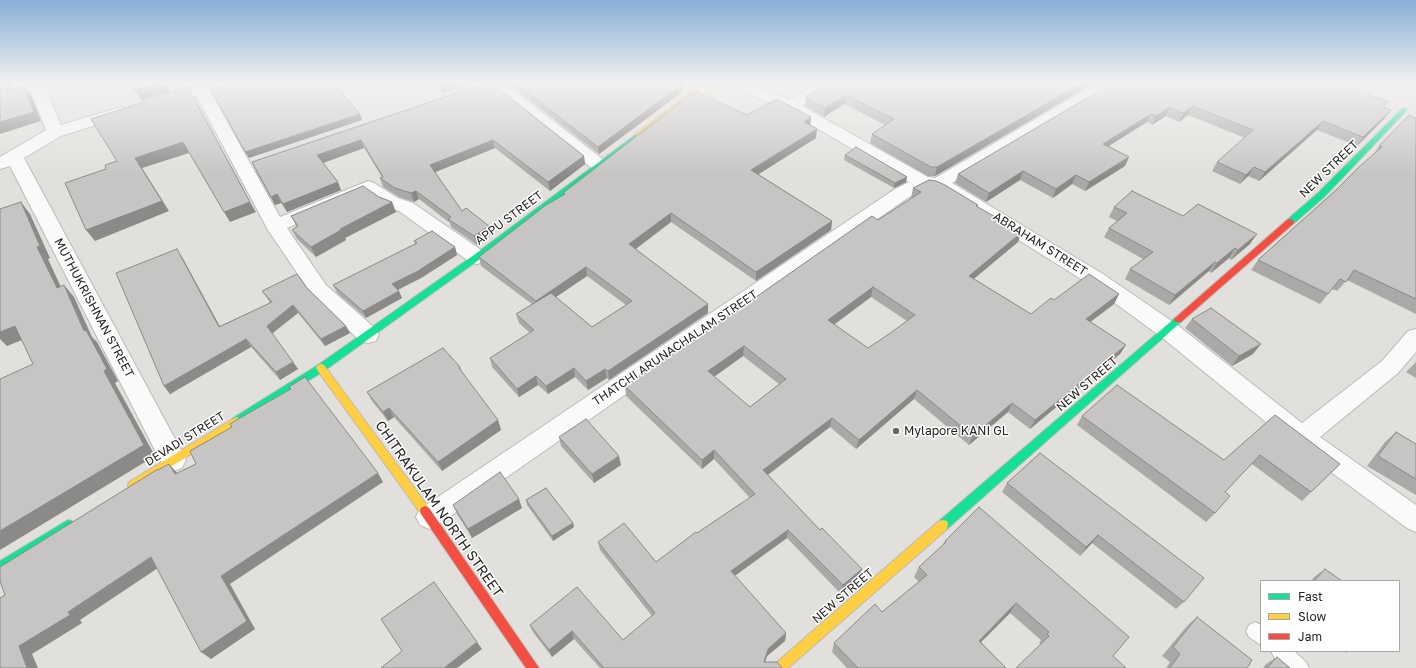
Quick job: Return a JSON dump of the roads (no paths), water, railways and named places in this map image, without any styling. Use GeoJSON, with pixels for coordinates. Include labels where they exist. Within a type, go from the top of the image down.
{"type":"FeatureCollection","features":[{"type":"Feature","properties":{"kind":"street"},"geometry":{"type":"LineString","coordinates":[[47,113],[55,132]]}},
{"type":"Feature","properties":{"kind":"street"},"geometry":{"type":"LineString","coordinates":[[7,160],[55,132],[118,113]]}},
{"type":"Feature","properties":{"kind":"street"},"geometry":{"type":"LineString","coordinates":[[217,113],[252,164],[275,226],[319,290],[368,335]]}},
{"type":"Feature","properties":{"kind":"street"},"geometry":{"type":"LineString","coordinates":[[529,113],[599,165]]}},
{"type":"Feature","properties":{"kind":"street","name":"APPU STREET"},"geometry":{"type":"LineString","coordinates":[[321,368],[477,257],[599,165],[662,113]]}},
{"type":"Feature","properties":{"kind":"street","name":"ABRAHAM STREET"},"geometry":{"type":"LineString","coordinates":[[803,113],[930,183],[949,189],[1096,279],[1168,330],[1302,437],[1416,520]]}},
{"type":"Feature","properties":{"kind":"street","name":"THATCHI ARUNACHALAM STREET"},"geometry":{"type":"LineString","coordinates":[[429,517],[902,193],[930,183],[1056,113]]}},
{"type":"Feature","properties":{"kind":"street","name":"NEW STREET"},"geometry":{"type":"LineString","coordinates":[[779,668],[1321,195],[1401,113]]}},
{"type":"Feature","properties":{"kind":"street","name":"MUTHUKRISHNAN STREET"},"geometry":{"type":"LineString","coordinates":[[7,160],[173,460]]}},
{"type":"Feature","properties":{"kind":"street"},"geometry":{"type":"LineString","coordinates":[[275,226],[368,186],[391,202],[406,207],[477,257]]}},
{"type":"Feature","properties":{"kind":"street"},"geometry":{"type":"LineString","coordinates":[[1302,437],[1390,367],[1416,337]]}},
{"type":"Feature","properties":{"kind":"street","name":"DEVADI STREET"},"geometry":{"type":"LineString","coordinates":[[127,489],[321,368]]}},
{"type":"Feature","properties":{"kind":"street","name":"CHITRAKULAM NORTH STREET"},"geometry":{"type":"LineString","coordinates":[[321,368],[429,517],[533,668]]}},
{"type":"Feature","properties":{"kind":"street"},"geometry":{"type":"LineString","coordinates":[[0,567],[73,522]]}},
{"type":"Feature","properties":{"kind":"lane"},"geometry":{"type":"LineString","coordinates":[[1281,652],[1300,668]]}},
{"type":"Feature","properties":{"kind":"place","name":"Mylapore KANI GL"},"geometry":{"type":"Point","coordinates":[896,431]}}]}
